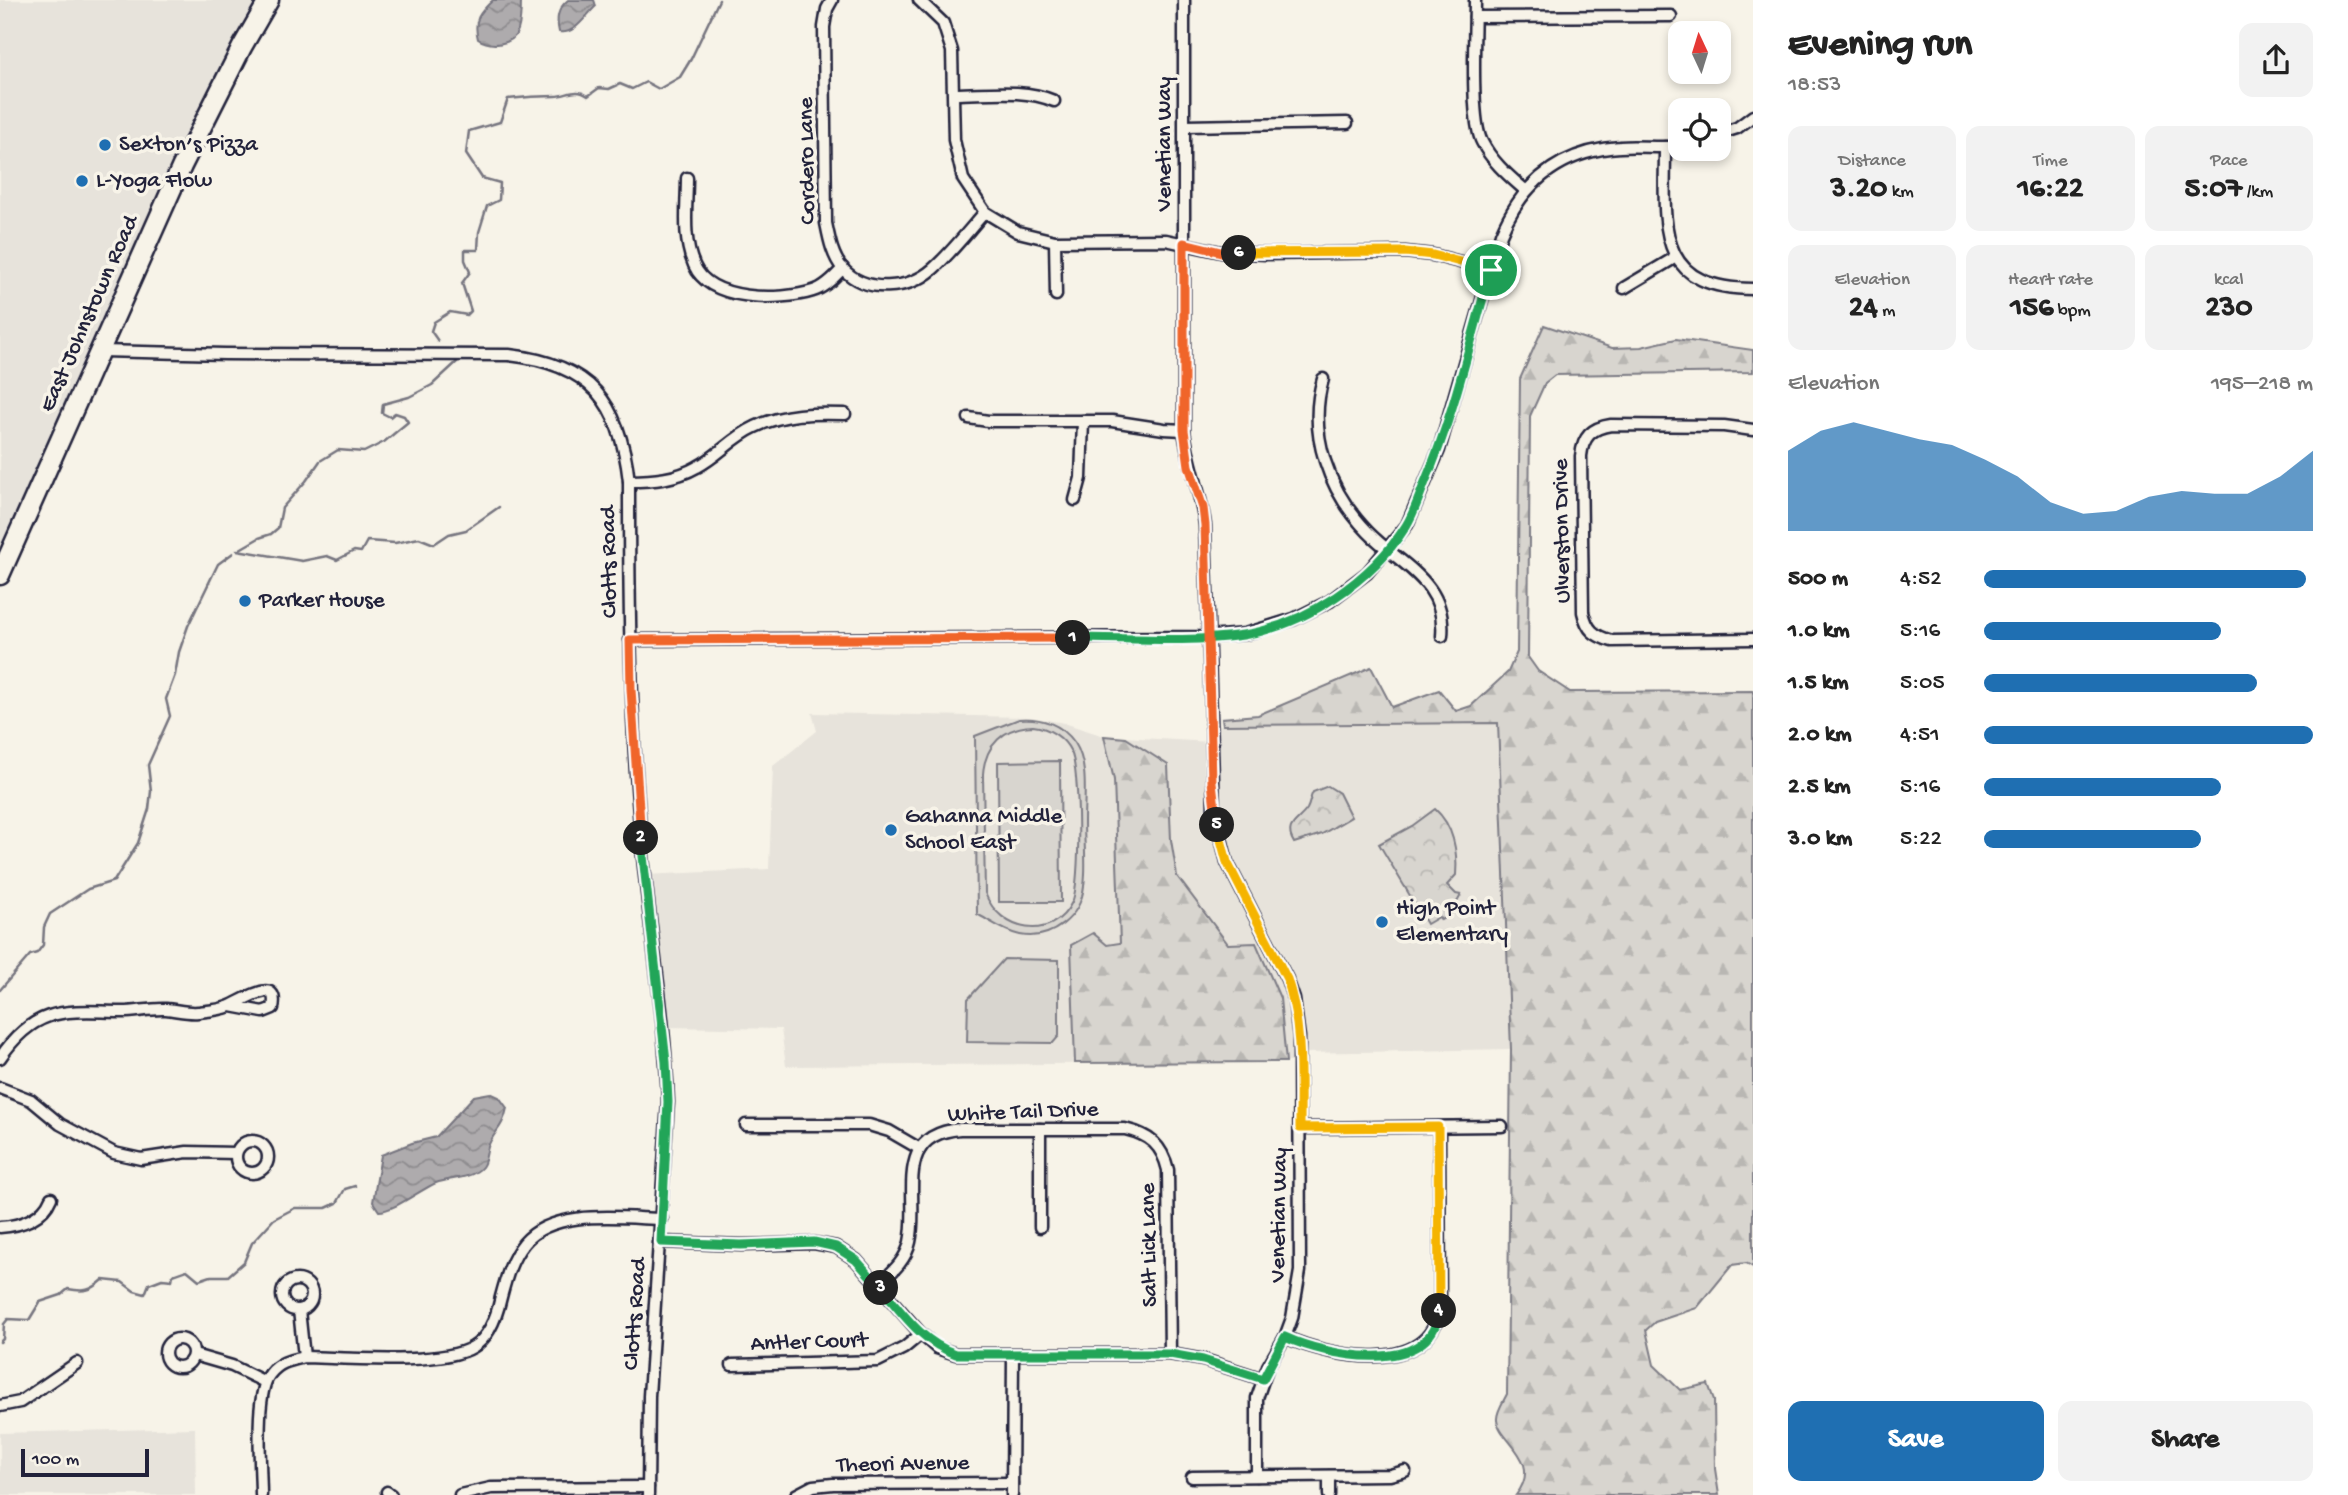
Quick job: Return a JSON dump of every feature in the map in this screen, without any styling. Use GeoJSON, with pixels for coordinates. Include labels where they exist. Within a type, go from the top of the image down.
{"type":"FeatureCollection","features":[{"type":"Feature","properties":{"kind":"highway","name":"East Johnstown Road"},"geometry":{"type":"LineString","coordinates":[[0,575],[183,166],[242,47],[269,0]]}},
{"type":"Feature","properties":{"kind":"street","name":"Cordero Lane"},"geometry":{"type":"LineString","coordinates":[[832,0],[827,9],[824,27],[826,223],[831,247],[843,268]]}},
{"type":"Feature","properties":{"kind":"street"},"geometry":{"type":"LineString","coordinates":[[920,0],[943,23],[952,51],[954,140],[962,179],[985,212],[1018,232],[1055,240],[1166,240],[1221,252],[1405,252],[1433,255],[1491,270]]}},
{"type":"Feature","properties":{"kind":"street","name":"Venetian Way"},"geometry":{"type":"LineString","coordinates":[[1184,0],[1184,430],[1189,466],[1203,508],[1205,525],[1214,810],[1227,862],[1287,979],[1294,999],[1299,1037],[1300,1271],[1297,1295],[1285,1337],[1263,1379],[1257,1398],[1257,1476]]}},
{"type":"Feature","properties":{"kind":"street"},"geometry":{"type":"LineString","coordinates":[[1475,0],[1476,115],[1480,139],[1493,160],[1526,191]]}},
{"type":"Feature","properties":{"kind":"street"},"geometry":{"type":"LineString","coordinates":[[1475,18],[1671,16]]}},
{"type":"Feature","properties":{"kind":"street"},"geometry":{"type":"LineString","coordinates":[[954,94],[1020,93],[1039,95],[1054,101]]}},
{"type":"Feature","properties":{"kind":"street"},"geometry":{"type":"LineString","coordinates":[[1731,130],[1753,116]]}},
{"type":"Feature","properties":{"kind":"street"},"geometry":{"type":"LineString","coordinates":[[1185,126],[1347,123]]}},
{"type":"Feature","properties":{"kind":"street"},"geometry":{"type":"LineString","coordinates":[[630,640],[1208,637],[1245,634],[1294,619],[1330,601],[1367,573],[1407,525],[1439,450],[1501,234],[1511,210],[1526,191],[1566,160],[1591,151],[1621,147],[1668,147]]}},
{"type":"Feature","properties":{"kind":"street"},"geometry":{"type":"LineString","coordinates":[[1665,147],[1667,238],[1676,257],[1699,279],[1730,289],[1753,289]]}},
{"type":"Feature","properties":{"kind":"street"},"geometry":{"type":"LineString","coordinates":[[687,178],[686,232],[694,267],[702,277],[719,289],[743,296],[794,295],[816,290],[843,268],[861,281],[882,287],[908,284],[932,270],[985,212]]}},
{"type":"Feature","properties":{"kind":"street"},"geometry":{"type":"LineString","coordinates":[[1055,240],[1056,295]]}},
{"type":"Feature","properties":{"kind":"street"},"geometry":{"type":"LineString","coordinates":[[1624,288],[1676,257]]}},
{"type":"Feature","properties":{"kind":"street","name":"Clotts Road"},"geometry":{"type":"LineString","coordinates":[[101,351],[509,355],[536,358],[561,366],[593,387],[608,406],[618,426],[626,452],[629,481],[631,689],[641,839],[668,1102],[649,1396],[648,1491]]}},
{"type":"Feature","properties":{"kind":"street"},"geometry":{"type":"LineString","coordinates":[[1323,379],[1317,399],[1317,423],[1323,456],[1335,485],[1349,512],[1430,589],[1439,604],[1442,636]]}},
{"type":"Feature","properties":{"kind":"street"},"geometry":{"type":"LineString","coordinates":[[629,481],[676,476],[699,467],[735,439],[777,418],[797,414],[845,414]]}},
{"type":"Feature","properties":{"kind":"street"},"geometry":{"type":"LineString","coordinates":[[969,418],[988,421],[1112,421],[1184,430]]}},
{"type":"Feature","properties":{"kind":"street"},"geometry":{"type":"LineString","coordinates":[[1075,500],[1081,478],[1083,421]]}},
{"type":"Feature","properties":{"kind":"street","name":"Ulverston Drive"},"geometry":{"type":"LineString","coordinates":[[1753,430],[1724,426],[1611,425],[1599,427],[1589,434],[1582,445],[1581,456],[1583,612],[1590,631],[1600,638],[1612,641],[1753,639]]}},
{"type":"Feature","properties":{"kind":"street"},"geometry":{"type":"LineString","coordinates":[[0,1058],[23,1031],[42,1018],[65,1011],[125,1012],[149,1009],[186,1013],[230,1006]]}},
{"type":"Feature","properties":{"kind":"street"},"geometry":{"type":"LineString","coordinates":[[0,1088],[31,1100],[60,1124],[114,1153],[141,1159],[187,1152],[236,1153]]}},
{"type":"Feature","properties":{"kind":"street"},"geometry":{"type":"LineString","coordinates":[[746,1125],[869,1125],[890,1131],[920,1149],[912,1166],[910,1242],[899,1264],[878,1285]]}},
{"type":"Feature","properties":{"kind":"street"},"geometry":{"type":"LineString","coordinates":[[1300,1128],[1502,1126]]}},
{"type":"Feature","properties":{"kind":"street"},"geometry":{"type":"LineString","coordinates":[[1285,1337],[1324,1352],[1350,1355],[1394,1354],[1413,1350],[1428,1338],[1437,1325],[1440,1303],[1438,1127]]}},
{"type":"Feature","properties":{"kind":"street"},"geometry":{"type":"LineString","coordinates":[[1040,1129],[1040,1227]]}},
{"type":"Feature","properties":{"kind":"street","name":"White Tail Drive"},"geometry":{"type":"LineString","coordinates":[[920,1149],[935,1136],[951,1130],[1125,1129],[1140,1132],[1153,1140]]}},
{"type":"Feature","properties":{"kind":"street","name":"Salt Lick Lane"},"geometry":{"type":"LineString","coordinates":[[1153,1140],[1161,1149],[1168,1170],[1170,1354]]}},
{"type":"Feature","properties":{"kind":"street"},"geometry":{"type":"LineString","coordinates":[[0,1227],[18,1224],[38,1216],[48,1206],[51,1198]]}},
{"type":"Feature","properties":{"kind":"street"},"geometry":{"type":"LineString","coordinates":[[261,1495],[261,1403],[269,1374],[283,1363],[304,1357],[456,1356],[475,1346],[489,1331],[513,1259],[525,1241],[543,1228],[595,1217],[662,1219]]}},
{"type":"Feature","properties":{"kind":"street"},"geometry":{"type":"LineString","coordinates":[[661,1242],[741,1245],[814,1242],[836,1247],[856,1260],[921,1334],[937,1348],[956,1354],[1170,1354],[1203,1360],[1263,1379]]}},
{"type":"Feature","properties":{"kind":"street"},"geometry":{"type":"LineString","coordinates":[[299,1310],[304,1357]]}},
{"type":"Feature","properties":{"kind":"street","name":"Antler Court"},"geometry":{"type":"LineString","coordinates":[[732,1365],[862,1363],[891,1356],[921,1334]]}},
{"type":"Feature","properties":{"kind":"street"},"geometry":{"type":"LineString","coordinates":[[194,1355],[232,1366],[265,1382]]}},
{"type":"Feature","properties":{"kind":"street"},"geometry":{"type":"LineString","coordinates":[[1012,1495],[1013,1356]]}},
{"type":"Feature","properties":{"kind":"street"},"geometry":{"type":"LineString","coordinates":[[0,1406],[20,1402],[77,1363]]}},
{"type":"Feature","properties":{"kind":"street"},"geometry":{"type":"LineString","coordinates":[[1192,1476],[1390,1475],[1405,1471]]}},
{"type":"Feature","properties":{"kind":"street"},"geometry":{"type":"LineString","coordinates":[[1329,1476],[1329,1495]]}},
{"type":"Feature","properties":{"kind":"street","name":"Theori Avenue"},"geometry":{"type":"LineString","coordinates":[[796,1495],[813,1486],[833,1484],[1012,1483]]}},
{"type":"Feature","properties":{"kind":"street"},"geometry":{"type":"LineString","coordinates":[[460,1495],[491,1488],[648,1491]]}},
{"type":"Feature","properties":{"kind":"shaded area"},"geometry":{"type":"Polygon","coordinates":[[[0,0],[258,0],[0,553],[0,0]]]}},
{"type":"Feature","properties":{"kind":"shaded area"},"geometry":{"type":"Polygon","coordinates":[[[812,713],[1030,717],[1064,723],[1104,736],[1211,742],[1219,837],[1287,979],[1299,1062],[786,1066],[781,1029],[663,1027],[645,875],[769,869],[773,766],[817,731],[812,713]]]}},
{"type":"Feature","properties":{"kind":"shaded area"},"geometry":{"type":"Polygon","coordinates":[[[1499,723],[1511,1049],[1305,1053],[1301,1000],[1288,963],[1237,867],[1226,833],[1211,725],[1499,723]]]}},
{"type":"Feature","properties":{"kind":"shaded area"},"geometry":{"type":"Polygon","coordinates":[[[195,1428],[196,1495],[0,1495],[0,1433],[195,1428]]]}},
{"type":"Feature","properties":{"kind":"green space"},"geometry":{"type":"Polygon","coordinates":[[[1544,325],[1612,348],[1641,347],[1676,339],[1753,350],[1753,372],[1555,375],[1545,383],[1530,416],[1528,657],[1538,671],[1570,692],[1753,691],[1753,1267],[1746,1263],[1732,1265],[1697,1308],[1655,1322],[1646,1330],[1654,1365],[1680,1390],[1708,1384],[1714,1400],[1715,1469],[1719,1495],[1516,1495],[1523,1483],[1523,1461],[1497,1420],[1507,1394],[1511,1049],[1498,723],[1223,725],[1222,718],[1258,715],[1371,667],[1392,707],[1439,690],[1456,711],[1471,706],[1508,672],[1517,652],[1520,379],[1544,325]]]}},
{"type":"Feature","properties":{"kind":"green space"},"geometry":{"type":"Polygon","coordinates":[[[1019,719],[1035,719],[1064,731],[1079,752],[1085,781],[1085,870],[1082,897],[1071,917],[1043,934],[1014,934],[977,914],[975,736],[1019,719]],[[1023,727],[998,739],[988,754],[983,774],[985,893],[1002,917],[1027,928],[1052,923],[1063,915],[1072,902],[1077,874],[1078,802],[1074,763],[1064,742],[1050,731],[1039,727],[1023,727]]]}},
{"type":"Feature","properties":{"kind":"green space"},"geometry":{"type":"Polygon","coordinates":[[[1104,736],[1126,738],[1168,765],[1171,840],[1177,876],[1228,944],[1256,943],[1280,998],[1286,1062],[1075,1063],[1071,945],[1093,933],[1107,945],[1120,943],[1114,780],[1104,736]]]}},
{"type":"Feature","properties":{"kind":"green space"},"geometry":{"type":"Polygon","coordinates":[[[1060,761],[1061,902],[999,902],[998,762],[1060,761]]]}},
{"type":"Feature","properties":{"kind":"green space"},"geometry":{"type":"Polygon","coordinates":[[[1328,786],[1339,793],[1351,817],[1322,834],[1294,843],[1290,832],[1293,824],[1307,809],[1313,792],[1328,786]]]}},
{"type":"Feature","properties":{"kind":"green space"},"geometry":{"type":"Polygon","coordinates":[[[1435,809],[1446,823],[1455,848],[1456,875],[1447,885],[1461,895],[1456,904],[1459,910],[1427,924],[1379,844],[1412,826],[1435,809]]]}},
{"type":"Feature","properties":{"kind":"green space"},"geometry":{"type":"Polygon","coordinates":[[[1004,959],[1059,960],[1059,1036],[1053,1043],[967,1042],[968,999],[1004,959]]]}},
{"type":"Feature","properties":{"kind":"water"},"geometry":{"type":"Polygon","coordinates":[[[493,0],[521,0],[518,30],[511,39],[495,44],[478,39],[476,27],[478,17],[493,0]]]}},
{"type":"Feature","properties":{"kind":"water"},"geometry":{"type":"Polygon","coordinates":[[[568,0],[594,0],[596,6],[575,28],[559,32],[558,14],[568,0]]]}},
{"type":"Feature","properties":{"kind":"water"},"geometry":{"type":"Polygon","coordinates":[[[490,1093],[499,1097],[507,1108],[503,1121],[487,1149],[482,1167],[467,1176],[436,1183],[399,1204],[379,1211],[373,1202],[381,1155],[436,1137],[474,1096],[490,1093]]]}},
{"type":"Feature","properties":{"kind":"waterway"},"geometry":{"type":"LineString","coordinates":[[438,341],[431,331],[434,322],[450,312],[467,315],[471,311],[462,283],[470,272],[465,260],[465,250],[478,250],[479,232],[487,206],[499,200],[500,183],[482,178],[466,154],[469,131],[500,122],[508,99],[559,96],[575,92],[588,96],[599,88],[609,89],[620,84],[632,89],[646,82],[659,89],[680,77],[719,0]]}},
{"type":"Feature","properties":{"kind":"waterway"},"geometry":{"type":"LineString","coordinates":[[240,549],[278,528],[282,508],[320,461],[338,450],[364,452],[384,442],[408,422],[404,416],[395,413],[390,417],[382,413],[383,404],[409,397],[432,385],[458,361]]}},
{"type":"Feature","properties":{"kind":"waterway"},"geometry":{"type":"LineString","coordinates":[[237,550],[302,561],[327,556],[337,560],[354,551],[361,552],[367,541],[395,543],[419,538],[434,544],[449,534],[466,530],[499,507]]}},
{"type":"Feature","properties":{"kind":"waterway"},"geometry":{"type":"LineString","coordinates":[[0,990],[30,955],[37,953],[43,945],[44,927],[50,914],[88,889],[114,881],[138,843],[149,809],[151,791],[148,765],[170,716],[166,699],[175,675],[179,652],[188,626],[218,564],[233,553]]}},
{"type":"Feature","properties":{"kind":"waterway"},"geometry":{"type":"LineString","coordinates":[[0,1342],[3,1339],[4,1324],[8,1319],[29,1320],[40,1302],[61,1295],[68,1289],[87,1290],[103,1280],[122,1282],[134,1291],[145,1294],[149,1284],[162,1279],[172,1280],[173,1275],[187,1270],[199,1280],[211,1276],[228,1276],[244,1262],[252,1243],[274,1219],[295,1208],[326,1208],[337,1203],[345,1189],[355,1186]]}},
{"type":"Feature","properties":{"kind":"place","name":"Sexton’s Pizza"},"geometry":{"type":"Point","coordinates":[105,145]}},
{"type":"Feature","properties":{"kind":"place","name":"L-Yoga Flow"},"geometry":{"type":"Point","coordinates":[82,181]}},
{"type":"Feature","properties":{"kind":"place","name":"Parker House"},"geometry":{"type":"Point","coordinates":[245,601]}},
{"type":"Feature","properties":{"kind":"place","name":"Gahanna Middle School East"},"geometry":{"type":"Point","coordinates":[891,830]}},
{"type":"Feature","properties":{"kind":"place","name":"High Point Elementary"},"geometry":{"type":"Point","coordinates":[1382,922]}},
{"type":"Feature","properties":{"kind":"route"},"geometry":{"type":"LineString","coordinates":[[1491,270],[1433,255],[1405,252],[1266,254],[1221,252],[1184,243],[1184,430],[1189,466],[1203,508],[1205,525],[1208,637],[1211,725],[1212,782],[1219,837],[1227,862],[1287,979],[1294,999],[1299,1037],[1300,1128],[1438,1127],[1440,1303],[1437,1325],[1428,1338],[1413,1350],[1394,1354],[1350,1355],[1324,1352],[1285,1337],[1263,1379],[1203,1360],[1170,1354],[956,1354],[937,1348],[921,1334],[856,1260],[836,1247],[814,1242],[741,1245],[661,1242],[668,1102],[666,1062],[641,839],[630,640],[1208,637],[1245,634],[1294,619],[1330,601],[1367,573],[1407,525],[1439,450],[1491,270]]}}]}
